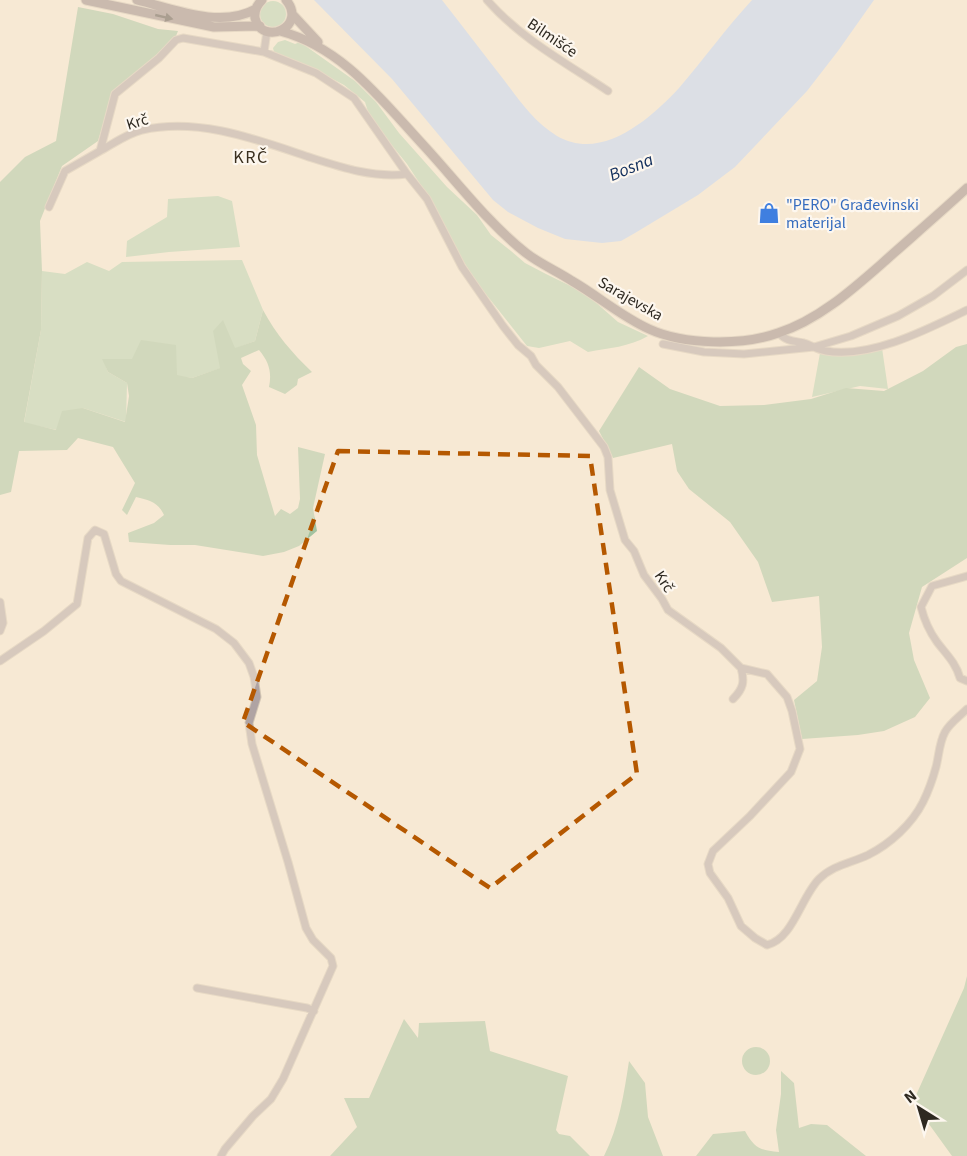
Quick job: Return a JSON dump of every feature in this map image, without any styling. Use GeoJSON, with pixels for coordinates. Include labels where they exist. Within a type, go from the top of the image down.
{"type":"FeatureCollection","features":[{"type":"Feature","properties":{"kind":"main road"},"geometry":{"type":"LineString","coordinates":[[86,0],[214,27],[264,29]]}},
{"type":"Feature","properties":{"kind":"main road"},"geometry":{"type":"LineString","coordinates":[[137,0],[217,17],[246,14],[259,3]]}},
{"type":"Feature","properties":{"kind":"main road","name":"Sarajevska"},"geometry":{"type":"LineString","coordinates":[[285,0],[292,14],[324,48],[369,86],[526,253],[650,329],[680,338],[714,341],[750,340],[779,333],[814,315],[852,289],[967,188]]}},
{"type":"Feature","properties":{"kind":"main road"},"geometry":{"type":"LineString","coordinates":[[259,3],[255,18],[264,29]]}},
{"type":"Feature","properties":{"kind":"main road"},"geometry":{"type":"LineString","coordinates":[[280,31],[289,24],[292,14]]}},
{"type":"Feature","properties":{"kind":"main road","name":"Sarajevska"},"geometry":{"type":"LineString","coordinates":[[264,29],[303,38],[324,48]]}},
{"type":"Feature","properties":{"kind":"street","name":"Bilmišće"},"geometry":{"type":"LineString","coordinates":[[487,0],[503,18],[528,37],[608,91]]}},
{"type":"Feature","properties":{"kind":"street"},"geometry":{"type":"LineString","coordinates":[[264,29],[264,52]]}},
{"type":"Feature","properties":{"kind":"street","name":"Krč"},"geometry":{"type":"LineString","coordinates":[[100,151],[115,94],[159,58],[176,40],[183,38],[264,52],[316,73],[354,98],[406,174],[427,199],[462,267],[503,326],[558,387],[604,447],[608,456],[609,490],[625,540],[634,551],[644,575],[668,610],[721,648],[741,668],[767,674],[787,697],[800,749],[791,772],[713,851],[708,864],[710,873],[728,898],[741,926],[755,938],[767,945],[775,943],[784,935],[812,886],[822,876],[840,864],[868,855],[890,842],[924,801],[944,733],[967,709]]}},
{"type":"Feature","properties":{"kind":"street","name":"Krč"},"geometry":{"type":"LineString","coordinates":[[100,151],[140,130],[171,127],[204,128],[254,138],[351,171],[406,174]]}},
{"type":"Feature","properties":{"kind":"street"},"geometry":{"type":"LineString","coordinates":[[49,207],[65,171],[100,151]]}},
{"type":"Feature","properties":{"kind":"street"},"geometry":{"type":"LineString","coordinates":[[663,344],[704,352],[744,354],[814,347],[851,336],[898,316],[933,296],[967,270]]}},
{"type":"Feature","properties":{"kind":"street"},"geometry":{"type":"LineString","coordinates":[[779,333],[787,340],[834,352],[880,346],[936,325],[967,310]]}},
{"type":"Feature","properties":{"kind":"street"},"geometry":{"type":"LineString","coordinates":[[0,661],[44,631],[77,604],[88,538],[95,530],[105,534],[116,574],[121,581],[216,630],[234,643],[249,663],[257,697],[249,723],[252,744],[306,928],[313,940],[331,958],[333,966],[283,1079],[271,1099],[253,1116],[221,1156]]}},
{"type":"Feature","properties":{"kind":"street"},"geometry":{"type":"LineString","coordinates":[[967,576],[932,586],[921,607],[924,620],[935,640],[952,660],[960,678],[967,681]]}},
{"type":"Feature","properties":{"kind":"street"},"geometry":{"type":"LineString","coordinates":[[0,602],[3,622],[0,631]]}},
{"type":"Feature","properties":{"kind":"street"},"geometry":{"type":"LineString","coordinates":[[733,699],[742,690],[744,678],[741,668]]}},
{"type":"Feature","properties":{"kind":"street"},"geometry":{"type":"LineString","coordinates":[[197,988],[314,1011]]}},
{"type":"Feature","properties":{"kind":"highlighted area"},"geometry":{"type":"Polygon","coordinates":[[[338,451],[590,456],[637,774],[490,888],[243,722],[338,451]]]}},
{"type":"Feature","properties":{"kind":"green space"},"geometry":{"type":"Polygon","coordinates":[[[273,1],[282,5],[286,14],[282,23],[273,27],[264,23],[260,14],[264,5],[273,1]]]}},
{"type":"Feature","properties":{"kind":"green space"},"geometry":{"type":"Polygon","coordinates":[[[78,7],[113,14],[158,29],[178,31],[161,53],[113,94],[98,141],[62,166],[40,221],[41,330],[24,422],[56,430],[62,411],[83,408],[125,422],[129,396],[127,383],[108,372],[102,359],[132,359],[141,340],[176,345],[177,375],[192,378],[220,368],[213,331],[223,320],[235,348],[255,341],[263,310],[285,343],[312,372],[298,379],[297,385],[285,394],[269,387],[269,367],[259,350],[241,358],[243,364],[251,371],[242,385],[256,425],[257,455],[275,516],[281,509],[290,514],[298,508],[300,499],[298,447],[325,454],[313,508],[317,531],[299,546],[284,552],[263,556],[195,545],[129,542],[128,533],[154,523],[164,515],[153,502],[136,497],[127,515],[122,510],[135,483],[113,447],[78,438],[67,450],[19,451],[11,492],[0,495],[0,182],[25,157],[56,141],[78,7]]]}},
{"type":"Feature","properties":{"kind":"green space"},"geometry":{"type":"Polygon","coordinates":[[[285,40],[295,44],[300,42],[355,81],[376,102],[399,133],[447,187],[477,215],[491,235],[525,263],[585,293],[618,322],[648,336],[626,345],[588,352],[570,341],[539,348],[527,346],[477,283],[430,199],[407,164],[370,118],[365,102],[344,85],[306,65],[274,52],[273,48],[278,42],[285,40]]]}},
{"type":"Feature","properties":{"kind":"green space"},"geometry":{"type":"Polygon","coordinates":[[[218,196],[232,201],[240,247],[126,257],[127,241],[167,217],[168,199],[218,196]]]}},
{"type":"Feature","properties":{"kind":"green space"},"geometry":{"type":"Polygon","coordinates":[[[242,260],[263,310],[255,341],[234,349],[221,368],[192,378],[177,376],[132,359],[103,359],[108,372],[127,383],[126,422],[83,408],[57,430],[24,423],[41,330],[42,271],[65,274],[87,262],[109,271],[122,262],[242,260]]]}},
{"type":"Feature","properties":{"kind":"green space"},"geometry":{"type":"Polygon","coordinates":[[[967,344],[967,558],[922,587],[909,633],[914,660],[930,698],[915,717],[884,731],[802,739],[794,700],[817,681],[822,647],[819,596],[772,602],[758,562],[730,522],[689,489],[677,471],[672,444],[613,458],[599,431],[639,367],[670,389],[720,406],[764,405],[811,399],[846,388],[884,391],[923,371],[956,347],[967,344]]]}},
{"type":"Feature","properties":{"kind":"green space"},"geometry":{"type":"Polygon","coordinates":[[[882,348],[888,389],[860,386],[812,397],[820,353],[882,348]]]}},
{"type":"Feature","properties":{"kind":"green space"},"geometry":{"type":"Polygon","coordinates":[[[967,976],[967,1156],[952,1156],[913,1102],[964,988],[967,976]]]}},
{"type":"Feature","properties":{"kind":"green space"},"geometry":{"type":"Polygon","coordinates":[[[404,1019],[418,1038],[419,1023],[485,1021],[490,1051],[568,1076],[556,1130],[559,1134],[570,1136],[590,1156],[330,1156],[357,1127],[344,1098],[369,1098],[404,1019]]]}},
{"type":"Feature","properties":{"kind":"green space"},"geometry":{"type":"Polygon","coordinates":[[[756,1047],[766,1051],[770,1061],[766,1071],[756,1075],[746,1071],[742,1061],[746,1051],[756,1047]]]}},
{"type":"Feature","properties":{"kind":"green space"},"geometry":{"type":"Polygon","coordinates":[[[629,1061],[645,1083],[648,1117],[663,1156],[604,1156],[617,1121],[629,1061]]]}},
{"type":"Feature","properties":{"kind":"green space"},"geometry":{"type":"Polygon","coordinates":[[[781,1071],[794,1083],[799,1128],[811,1124],[827,1125],[866,1156],[696,1156],[713,1134],[745,1131],[759,1148],[779,1152],[776,1130],[781,1094],[781,1071]]]}},
{"type":"Feature","properties":{"kind":"water","name":"Bosna"},"geometry":{"type":"Polygon","coordinates":[[[314,0],[442,0],[534,117],[557,136],[574,143],[591,144],[624,133],[640,124],[654,112],[679,88],[752,0],[874,0],[807,91],[735,167],[698,195],[621,241],[602,243],[565,239],[508,212],[493,200],[392,79],[314,0]]]}},
{"type":"Feature","properties":{"kind":"place","name":"\"PERO\" Građevinski materijal"},"geometry":{"type":"Point","coordinates":[769,213]}},
{"type":"Feature","properties":{"kind":"district","name":"KRČ"},"geometry":{"type":"Point","coordinates":[251,157]}}]}
